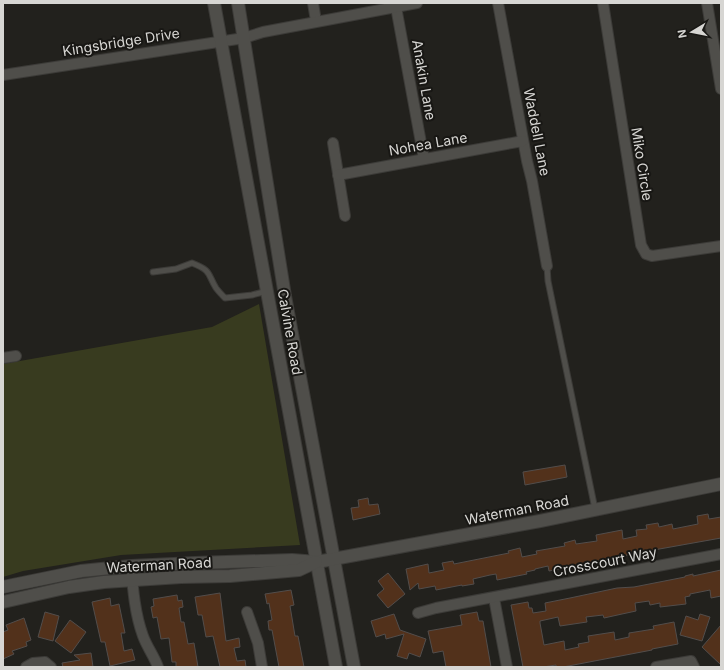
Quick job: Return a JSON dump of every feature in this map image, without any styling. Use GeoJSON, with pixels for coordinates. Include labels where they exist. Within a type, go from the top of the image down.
{"type":"FeatureCollection","features":[{"type":"Feature","properties":{"kind":"main road","name":"Calvine Road"},"geometry":{"type":"LineString","coordinates":[[214,3],[336,667]]}},
{"type":"Feature","properties":{"kind":"main road","name":"Calvine Road"},"geometry":{"type":"LineString","coordinates":[[238,3],[285,296],[354,667]]}},
{"type":"Feature","properties":{"kind":"main road","name":"Waterman Road"},"geometry":{"type":"LineString","coordinates":[[3,602],[69,587],[104,582],[181,577],[230,576],[299,570],[317,562],[595,510],[721,484]]}},
{"type":"Feature","properties":{"kind":"main road","name":"Waterman Road"},"geometry":{"type":"LineString","coordinates":[[3,587],[81,571],[131,566],[292,560],[317,562]]}},
{"type":"Feature","properties":{"kind":"street"},"geometry":{"type":"LineString","coordinates":[[313,3],[316,22]]}},
{"type":"Feature","properties":{"kind":"street","name":"Kingsbridge Drive"},"geometry":{"type":"LineString","coordinates":[[3,75],[244,38],[263,32],[417,3]]}},
{"type":"Feature","properties":{"kind":"street","name":"Waddell Lane"},"geometry":{"type":"LineString","coordinates":[[498,3],[547,266]]}},
{"type":"Feature","properties":{"kind":"street","name":"Miko Circle"},"geometry":{"type":"LineString","coordinates":[[603,3],[641,245],[646,254],[652,256],[721,246]]}},
{"type":"Feature","properties":{"kind":"street"},"geometry":{"type":"LineString","coordinates":[[707,3],[721,89]]}},
{"type":"Feature","properties":{"kind":"street","name":"Anakin Lane"},"geometry":{"type":"LineString","coordinates":[[396,7],[424,159]]}},
{"type":"Feature","properties":{"kind":"street","name":"Nohea Lane"},"geometry":{"type":"LineString","coordinates":[[338,175],[523,141]]}},
{"type":"Feature","properties":{"kind":"street"},"geometry":{"type":"LineString","coordinates":[[333,143],[345,216]]}},
{"type":"Feature","properties":{"kind":"street"},"geometry":{"type":"LineString","coordinates":[[3,358],[16,356]]}},
{"type":"Feature","properties":{"kind":"street","name":"Crosscourt Way"},"geometry":{"type":"LineString","coordinates":[[418,613],[436,608],[721,554]]}},
{"type":"Feature","properties":{"kind":"street"},"geometry":{"type":"LineString","coordinates":[[131,566],[135,608],[138,622],[158,667]]}},
{"type":"Feature","properties":{"kind":"street"},"geometry":{"type":"LineString","coordinates":[[494,598],[507,667]]}},
{"type":"Feature","properties":{"kind":"street"},"geometry":{"type":"LineString","coordinates":[[247,612],[258,643],[262,667]]}},
{"type":"Feature","properties":{"kind":"street"},"geometry":{"type":"LineString","coordinates":[[656,667],[691,661],[694,667]]}},
{"type":"Feature","properties":{"kind":"street"},"geometry":{"type":"LineString","coordinates":[[26,667],[33,663],[45,662],[51,667]]}},
{"type":"Feature","properties":{"kind":"lane"},"geometry":{"type":"LineString","coordinates":[[153,272],[176,268],[192,263],[202,267],[210,274],[217,289],[225,298],[252,295],[267,291]]}},
{"type":"Feature","properties":{"kind":"lane"},"geometry":{"type":"LineString","coordinates":[[547,266],[548,281],[595,510]]}},
{"type":"Feature","properties":{"kind":"green space"},"geometry":{"type":"Polygon","coordinates":[[[259,304],[300,545],[121,555],[23,571],[3,577],[3,364],[212,327],[259,304]]]}},
{"type":"Feature","properties":{"kind":"building"},"geometry":{"type":"Polygon","coordinates":[[[565,465],[567,477],[525,485],[523,472],[565,465]]]}},
{"type":"Feature","properties":{"kind":"building"},"geometry":{"type":"Polygon","coordinates":[[[368,498],[369,505],[378,504],[380,514],[353,520],[351,508],[359,507],[358,500],[368,498]]]}},
{"type":"Feature","properties":{"kind":"building"},"geometry":{"type":"Polygon","coordinates":[[[708,514],[709,519],[721,517],[721,538],[549,571],[548,566],[526,572],[527,574],[497,580],[496,574],[490,575],[473,579],[474,584],[436,590],[435,586],[419,589],[418,583],[410,590],[406,569],[428,564],[429,573],[444,570],[442,563],[453,561],[454,564],[509,553],[508,551],[520,548],[522,557],[537,554],[536,551],[565,546],[564,543],[575,540],[576,544],[597,541],[596,535],[622,530],[623,539],[637,536],[636,530],[647,529],[646,525],[658,523],[659,527],[672,524],[673,529],[698,524],[697,516],[708,514]]]}},
{"type":"Feature","properties":{"kind":"building"},"geometry":{"type":"Polygon","coordinates":[[[721,570],[721,596],[711,598],[710,590],[690,594],[690,596],[685,597],[686,604],[660,607],[660,603],[650,605],[649,601],[635,603],[636,611],[604,618],[603,615],[586,617],[587,622],[560,626],[558,617],[540,621],[544,645],[564,641],[565,650],[579,647],[578,644],[589,642],[588,636],[614,632],[615,640],[629,637],[629,633],[654,629],[653,626],[674,622],[678,644],[563,667],[556,667],[556,665],[543,667],[523,667],[511,605],[528,602],[529,608],[532,608],[533,613],[546,611],[545,603],[617,588],[634,587],[685,577],[693,574],[693,576],[721,570]]]}},
{"type":"Feature","properties":{"kind":"building"},"geometry":{"type":"Polygon","coordinates":[[[388,573],[405,594],[388,608],[377,595],[384,589],[378,581],[388,573]]]}},
{"type":"Feature","properties":{"kind":"building"},"geometry":{"type":"Polygon","coordinates":[[[291,590],[294,605],[290,606],[295,636],[298,636],[304,667],[279,667],[272,630],[269,630],[268,621],[272,620],[269,603],[267,604],[265,594],[291,590]]]}},
{"type":"Feature","properties":{"kind":"building"},"geometry":{"type":"Polygon","coordinates":[[[220,593],[226,641],[239,638],[240,647],[234,648],[237,661],[245,660],[246,667],[220,667],[213,636],[206,637],[202,615],[198,615],[195,597],[220,593]]]}},
{"type":"Feature","properties":{"kind":"building"},"geometry":{"type":"Polygon","coordinates":[[[177,595],[178,601],[182,600],[183,607],[179,608],[181,622],[184,622],[188,644],[194,643],[198,667],[176,667],[176,662],[172,662],[169,638],[161,639],[157,617],[153,618],[151,607],[154,606],[153,599],[177,595]]]}},
{"type":"Feature","properties":{"kind":"building"},"geometry":{"type":"Polygon","coordinates":[[[110,598],[111,606],[119,604],[125,633],[121,633],[124,651],[132,649],[135,660],[110,666],[105,642],[101,642],[92,602],[110,598]]]}},
{"type":"Feature","properties":{"kind":"building"},"geometry":{"type":"Polygon","coordinates":[[[45,612],[59,616],[53,641],[38,637],[45,612]]]}},
{"type":"Feature","properties":{"kind":"building"},"geometry":{"type":"Polygon","coordinates":[[[477,612],[479,621],[483,621],[491,667],[446,667],[443,651],[433,653],[428,631],[462,625],[460,615],[477,612]]]}},
{"type":"Feature","properties":{"kind":"building"},"geometry":{"type":"Polygon","coordinates":[[[394,614],[400,630],[426,639],[420,657],[409,653],[407,659],[397,656],[404,634],[386,639],[385,634],[376,637],[371,621],[394,614]]]}},
{"type":"Feature","properties":{"kind":"building"},"geometry":{"type":"Polygon","coordinates":[[[700,614],[710,617],[702,641],[680,635],[686,616],[698,620],[700,614]]]}},
{"type":"Feature","properties":{"kind":"building"},"geometry":{"type":"Polygon","coordinates":[[[24,618],[31,640],[26,642],[27,646],[12,651],[14,654],[3,659],[3,632],[8,630],[6,625],[24,618]]]}},
{"type":"Feature","properties":{"kind":"building"},"geometry":{"type":"Polygon","coordinates":[[[70,620],[86,632],[71,653],[55,641],[70,620]]]}},
{"type":"Feature","properties":{"kind":"building"},"geometry":{"type":"Polygon","coordinates":[[[721,625],[721,665],[702,647],[721,625]]]}},
{"type":"Feature","properties":{"kind":"building"},"geometry":{"type":"Polygon","coordinates":[[[91,653],[93,667],[63,667],[62,663],[80,660],[74,655],[91,653]]]}}]}
